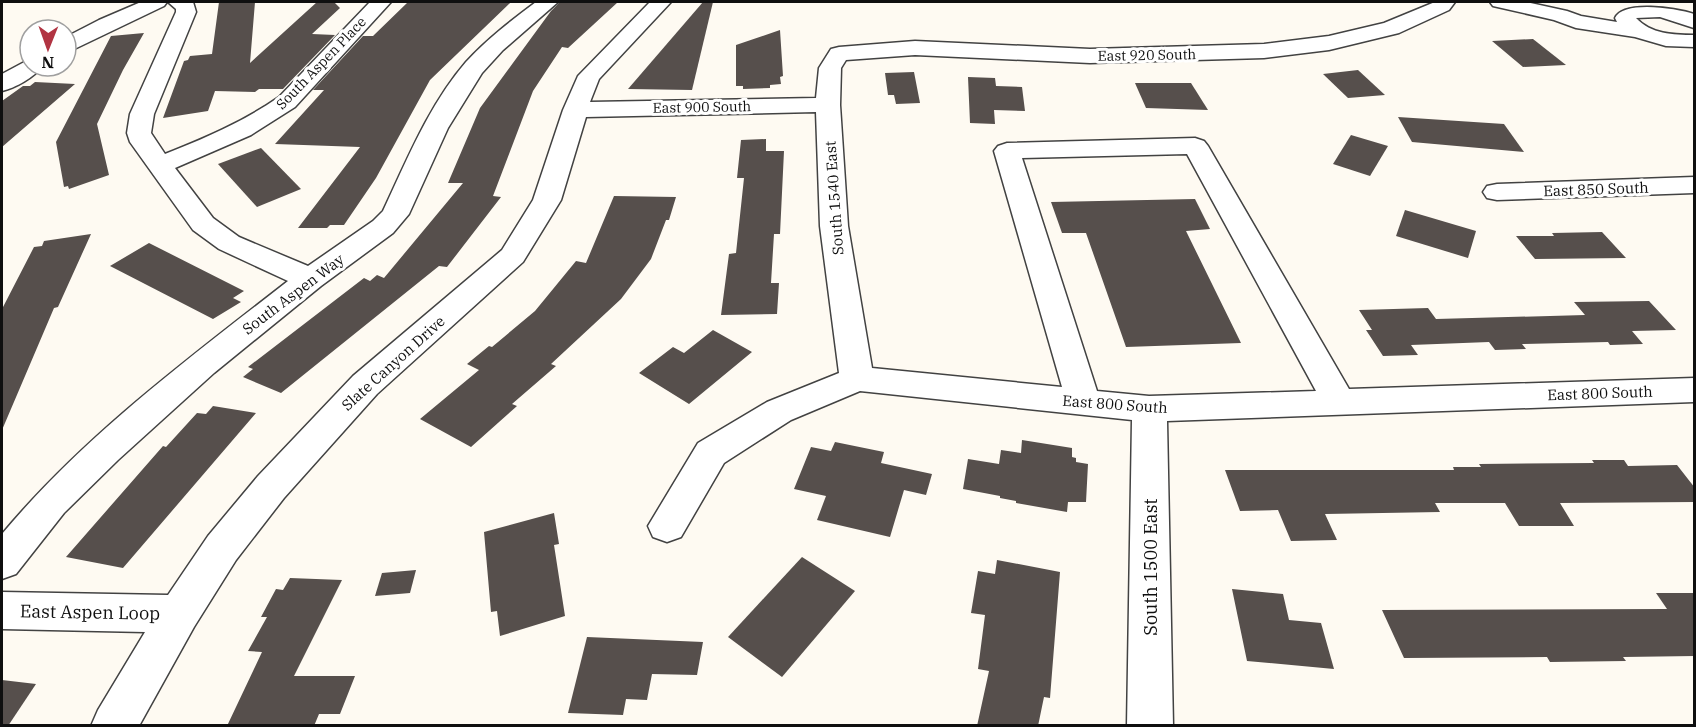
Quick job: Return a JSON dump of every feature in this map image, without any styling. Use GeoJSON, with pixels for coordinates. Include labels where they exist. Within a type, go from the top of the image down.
{"type":"FeatureCollection","features":[{"type":"Feature","properties":{"kind":"street"},"geometry":{"type":"LineString","coordinates":[[78,39],[106,24],[157,2]]}},
{"type":"Feature","properties":{"kind":"street"},"geometry":{"type":"LineString","coordinates":[[178,2],[186,6],[186,12],[140,124],[139,133],[143,142],[203,224],[229,243],[310,279]]}},
{"type":"Feature","properties":{"kind":"street","name":"South Aspen Place"},"geometry":{"type":"LineString","coordinates":[[160,165],[240,132],[274,112],[287,102],[381,2]]}},
{"type":"Feature","properties":{"kind":"street","name":"South Aspen Way"},"geometry":{"type":"LineString","coordinates":[[2,562],[51,502],[105,450],[202,365],[310,279],[383,227],[395,214],[451,102],[471,72],[488,52],[548,2]]}},
{"type":"Feature","properties":{"kind":"street","name":"Slate Canyon Drive"},"geometry":{"type":"LineString","coordinates":[[114,726],[179,614],[222,548],[271,487],[365,384],[513,256],[547,200],[575,110],[589,76],[661,2]]}},
{"type":"Feature","properties":{"kind":"street","name":"East 920 South"},"geometry":{"type":"LineString","coordinates":[[839,54],[915,48],[1090,56],[1264,51],[1329,43],[1391,28],[1442,6],[1445,2]]}},
{"type":"Feature","properties":{"kind":"street"},"geometry":{"type":"LineString","coordinates":[[1500,2],[1560,15],[1576,22],[1680,41],[1694,27],[1654,2]]}},
{"type":"Feature","properties":{"kind":"street"},"geometry":{"type":"LineString","coordinates":[[1560,15],[1630,9],[1672,14]]}},
{"type":"Feature","properties":{"kind":"street"},"geometry":{"type":"LineString","coordinates":[[1630,9],[1624,18],[1627,22],[1695,59]]}},
{"type":"Feature","properties":{"kind":"street","name":"South 1540 East"},"geometry":{"type":"LineString","coordinates":[[839,54],[830,68],[828,105],[834,226],[857,379]]}},
{"type":"Feature","properties":{"kind":"street"},"geometry":{"type":"LineString","coordinates":[[4,81],[18,73]]}},
{"type":"Feature","properties":{"kind":"street","name":"East 900 South"},"geometry":{"type":"LineString","coordinates":[[575,110],[828,105]]}},
{"type":"Feature","properties":{"kind":"street"},"geometry":{"type":"LineString","coordinates":[[1083,402],[1007,151],[1195,146],[1339,402]]}},
{"type":"Feature","properties":{"kind":"street","name":"East 850 South"},"geometry":{"type":"LineString","coordinates":[[1497,192],[1695,185]]}},
{"type":"Feature","properties":{"kind":"street","name":"East 800 South"},"geometry":{"type":"LineString","coordinates":[[667,526],[711,453],[779,411],[857,379],[1149,409],[1695,390]]}},
{"type":"Feature","properties":{"kind":"street","name":"South 1500 East"},"geometry":{"type":"LineString","coordinates":[[1149,409],[1150,726]]}},
{"type":"Feature","properties":{"kind":"street","name":"East Aspen Loop"},"geometry":{"type":"LineString","coordinates":[[2,610],[179,614]]}},
{"type":"Feature","properties":{"kind":"building"},"geometry":{"type":"Polygon","coordinates":[[[219,2],[255,2],[250,63],[317,2],[334,2],[340,8],[312,34],[335,35],[283,89],[259,89],[255,92],[215,91],[208,111],[163,118],[184,61],[190,56],[212,54],[219,2]]]}},
{"type":"Feature","properties":{"kind":"building"},"geometry":{"type":"Polygon","coordinates":[[[408,2],[511,2],[430,80],[376,178],[344,225],[330,225],[327,228],[298,228],[360,147],[275,144],[324,90],[313,90],[363,36],[373,36],[408,2]]]}},
{"type":"Feature","properties":{"kind":"building"},"geometry":{"type":"Polygon","coordinates":[[[560,2],[618,2],[568,48],[562,47],[533,91],[493,196],[501,197],[447,267],[439,266],[281,393],[243,377],[253,369],[248,367],[364,278],[370,281],[377,275],[384,278],[463,183],[448,183],[480,108],[560,2]]]}},
{"type":"Feature","properties":{"kind":"building"},"geometry":{"type":"Polygon","coordinates":[[[703,2],[713,2],[692,90],[628,89],[703,2]]]}},
{"type":"Feature","properties":{"kind":"building"},"geometry":{"type":"Polygon","coordinates":[[[780,30],[783,76],[780,77],[781,84],[770,85],[770,88],[743,89],[743,86],[736,86],[736,45],[780,30]]]}},
{"type":"Feature","properties":{"kind":"building"},"geometry":{"type":"Polygon","coordinates":[[[144,33],[97,124],[109,175],[69,189],[68,186],[64,187],[56,142],[111,36],[144,33]]]}},
{"type":"Feature","properties":{"kind":"building"},"geometry":{"type":"Polygon","coordinates":[[[1533,39],[1566,65],[1523,67],[1492,41],[1533,39]]]}},
{"type":"Feature","properties":{"kind":"building"},"geometry":{"type":"Polygon","coordinates":[[[1358,70],[1385,95],[1348,98],[1323,74],[1358,70]]]}},
{"type":"Feature","properties":{"kind":"building"},"geometry":{"type":"Polygon","coordinates":[[[914,72],[920,103],[896,104],[894,95],[888,95],[885,73],[914,72]]]}},
{"type":"Feature","properties":{"kind":"building"},"geometry":{"type":"Polygon","coordinates":[[[968,77],[995,78],[996,86],[1022,87],[1025,111],[994,110],[995,124],[970,123],[968,77]]]}},
{"type":"Feature","properties":{"kind":"building"},"geometry":{"type":"Polygon","coordinates":[[[35,82],[75,84],[2,147],[2,101],[23,86],[30,86],[35,82]]]}},
{"type":"Feature","properties":{"kind":"building"},"geometry":{"type":"Polygon","coordinates":[[[1135,83],[1191,83],[1208,110],[1146,108],[1135,83]]]}},
{"type":"Feature","properties":{"kind":"building"},"geometry":{"type":"Polygon","coordinates":[[[1398,117],[1504,124],[1524,152],[1412,142],[1398,117]]]}},
{"type":"Feature","properties":{"kind":"building"},"geometry":{"type":"Polygon","coordinates":[[[1351,135],[1388,146],[1370,176],[1333,164],[1351,135]]]}},
{"type":"Feature","properties":{"kind":"building"},"geometry":{"type":"Polygon","coordinates":[[[766,139],[766,151],[784,151],[780,234],[774,234],[771,283],[779,283],[777,314],[721,315],[729,254],[736,253],[744,178],[737,178],[741,140],[766,139]]]}},
{"type":"Feature","properties":{"kind":"building"},"geometry":{"type":"Polygon","coordinates":[[[261,148],[301,189],[257,207],[218,164],[261,148]]]}},
{"type":"Feature","properties":{"kind":"building"},"geometry":{"type":"Polygon","coordinates":[[[614,196],[676,197],[669,220],[666,220],[651,259],[621,299],[551,364],[556,366],[512,404],[517,406],[471,447],[420,419],[479,370],[467,364],[489,346],[492,347],[535,311],[576,261],[586,263],[614,196]]]}},
{"type":"Feature","properties":{"kind":"building"},"geometry":{"type":"Polygon","coordinates":[[[1195,199],[1210,229],[1186,231],[1241,343],[1126,347],[1086,233],[1062,233],[1051,202],[1195,199]]]}},
{"type":"Feature","properties":{"kind":"building"},"geometry":{"type":"Polygon","coordinates":[[[1405,210],[1476,231],[1468,258],[1396,236],[1405,210]]]}},
{"type":"Feature","properties":{"kind":"building"},"geometry":{"type":"Polygon","coordinates":[[[1602,232],[1626,258],[1535,259],[1516,236],[1554,236],[1552,233],[1602,232]]]}},
{"type":"Feature","properties":{"kind":"building"},"geometry":{"type":"Polygon","coordinates":[[[91,234],[58,307],[54,308],[2,430],[2,309],[34,247],[42,246],[44,241],[91,234]]]}},
{"type":"Feature","properties":{"kind":"building"},"geometry":{"type":"Polygon","coordinates":[[[149,243],[244,291],[233,298],[241,302],[213,319],[110,266],[149,243]]]}},
{"type":"Feature","properties":{"kind":"building"},"geometry":{"type":"Polygon","coordinates":[[[1649,301],[1676,330],[1632,331],[1643,344],[1610,345],[1608,342],[1522,344],[1526,349],[1495,350],[1489,342],[1411,345],[1418,355],[1383,356],[1366,330],[1372,330],[1359,310],[1428,308],[1436,319],[1585,315],[1574,302],[1649,301]]]}},
{"type":"Feature","properties":{"kind":"building"},"geometry":{"type":"Polygon","coordinates":[[[713,330],[752,352],[689,404],[639,373],[673,347],[684,353],[713,330]]]}},
{"type":"Feature","properties":{"kind":"building"},"geometry":{"type":"Polygon","coordinates":[[[213,406],[256,413],[123,568],[66,557],[163,446],[166,447],[197,413],[206,414],[213,406]]]}},
{"type":"Feature","properties":{"kind":"building"},"geometry":{"type":"Polygon","coordinates":[[[1022,440],[1072,448],[1072,457],[1076,458],[1076,462],[1088,464],[1086,502],[1068,502],[1067,512],[1016,503],[1016,501],[1000,498],[1000,496],[963,489],[968,459],[999,464],[1001,450],[1021,453],[1022,440]]]}},
{"type":"Feature","properties":{"kind":"building"},"geometry":{"type":"Polygon","coordinates":[[[835,442],[884,452],[881,463],[932,474],[926,495],[904,490],[890,537],[817,520],[826,496],[794,489],[811,447],[831,451],[835,442]]]}},
{"type":"Feature","properties":{"kind":"building"},"geometry":{"type":"Polygon","coordinates":[[[1592,460],[1624,460],[1628,466],[1677,465],[1695,488],[1695,502],[1560,503],[1574,526],[1519,526],[1505,503],[1435,503],[1440,512],[1325,514],[1337,540],[1291,541],[1278,510],[1240,511],[1225,470],[1454,470],[1453,467],[1481,467],[1479,464],[1594,463],[1592,460]]]}},
{"type":"Feature","properties":{"kind":"building"},"geometry":{"type":"Polygon","coordinates":[[[554,513],[559,544],[554,545],[565,616],[500,636],[497,611],[491,612],[484,532],[554,513]]]}},
{"type":"Feature","properties":{"kind":"building"},"geometry":{"type":"Polygon","coordinates":[[[802,557],[855,591],[782,677],[728,637],[802,557]]]}},
{"type":"Feature","properties":{"kind":"building"},"geometry":{"type":"Polygon","coordinates":[[[997,560],[1060,572],[1050,698],[1044,697],[1038,726],[977,726],[989,671],[978,669],[985,615],[971,613],[978,571],[995,574],[997,560]]]}},
{"type":"Feature","properties":{"kind":"building"},"geometry":{"type":"Polygon","coordinates":[[[416,570],[410,593],[375,596],[382,573],[416,570]]]}},
{"type":"Feature","properties":{"kind":"building"},"geometry":{"type":"Polygon","coordinates":[[[290,578],[342,580],[294,676],[355,676],[340,714],[319,714],[314,726],[227,726],[262,652],[248,651],[267,617],[261,617],[276,589],[283,590],[290,578]]]}},
{"type":"Feature","properties":{"kind":"building"},"geometry":{"type":"Polygon","coordinates":[[[1232,589],[1283,594],[1289,620],[1321,623],[1334,669],[1247,661],[1232,589]]]}},
{"type":"Feature","properties":{"kind":"building"},"geometry":{"type":"Polygon","coordinates":[[[1656,593],[1695,593],[1695,656],[1623,657],[1626,661],[1550,662],[1547,657],[1404,658],[1382,610],[1667,609],[1656,593]]]}},
{"type":"Feature","properties":{"kind":"building"},"geometry":{"type":"Polygon","coordinates":[[[587,637],[703,642],[697,675],[652,674],[647,700],[626,699],[623,715],[568,713],[587,637]]]}},
{"type":"Feature","properties":{"kind":"building"},"geometry":{"type":"Polygon","coordinates":[[[2,680],[36,684],[8,726],[2,726],[2,680]]]}}]}
